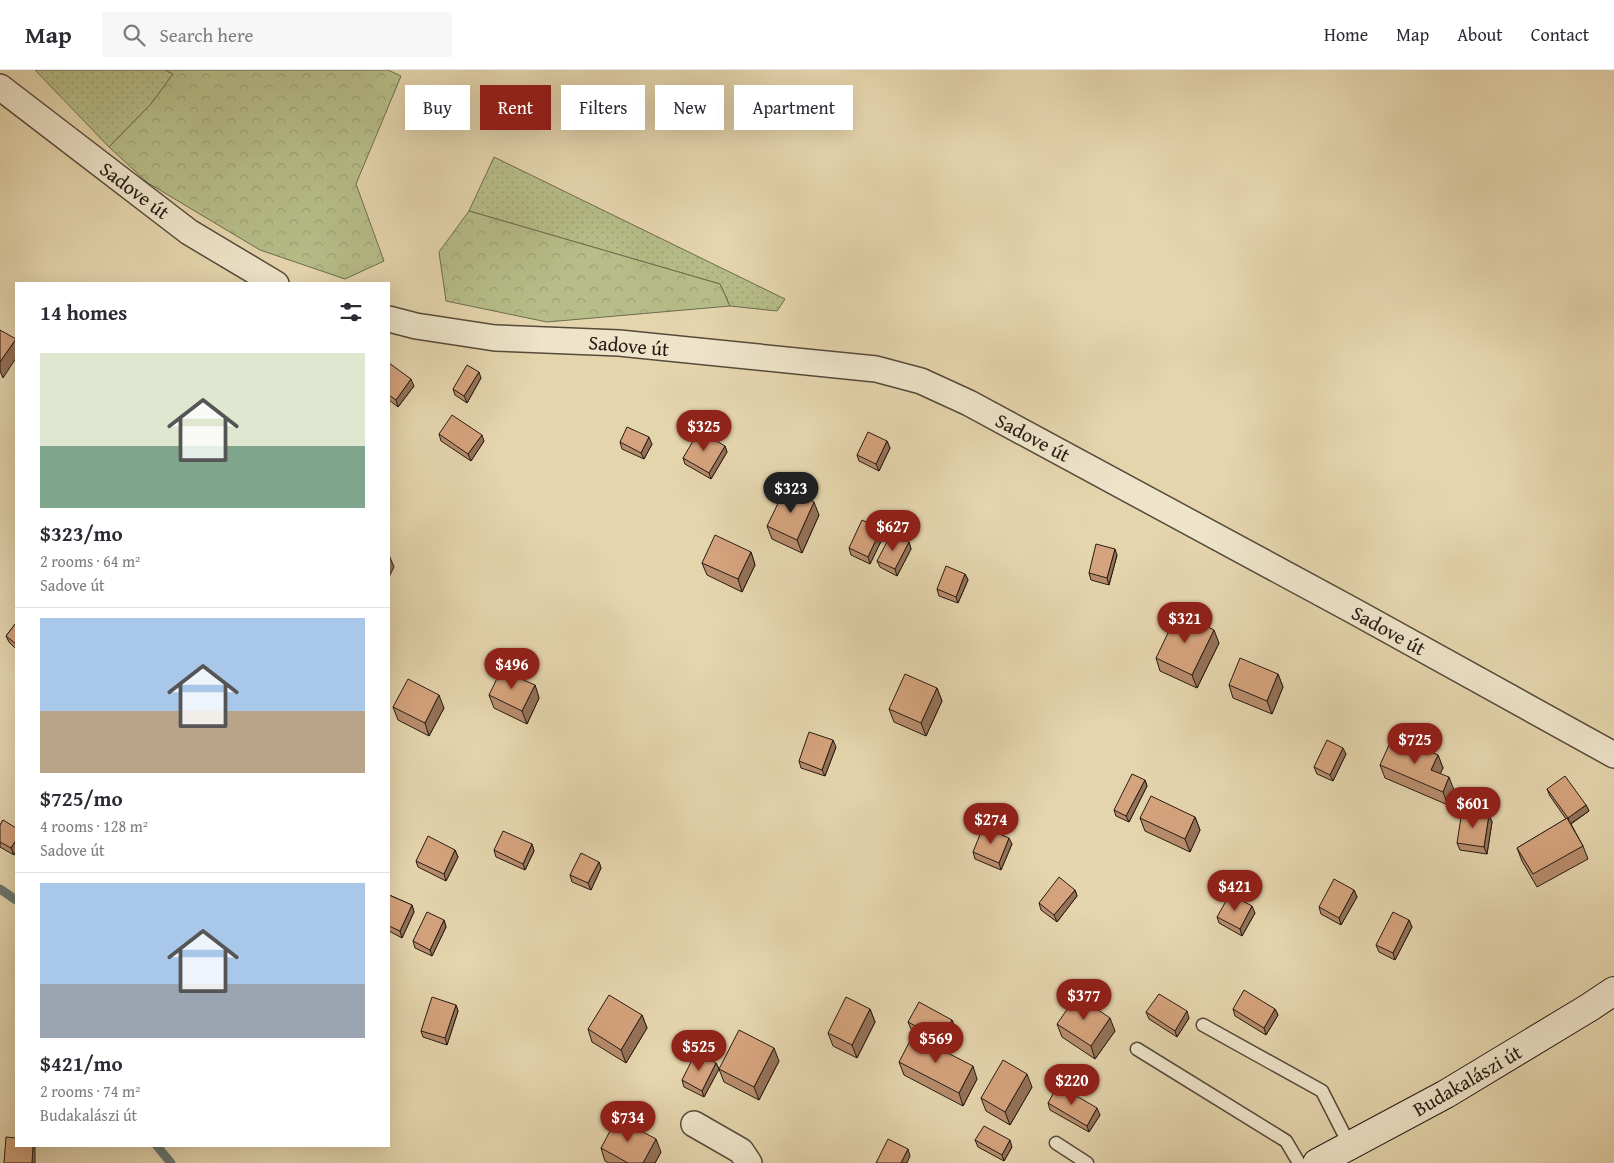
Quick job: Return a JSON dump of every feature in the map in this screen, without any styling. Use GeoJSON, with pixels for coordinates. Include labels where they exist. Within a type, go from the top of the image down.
{"type":"FeatureCollection","features":[{"type":"Feature","properties":{"kind":"main road","name":"Budakalászi út"},"geometry":{"type":"LineString","coordinates":[[1317,1163],[1446,1094],[1614,991]]}},
{"type":"Feature","properties":{"kind":"street","name":"Sadove út"},"geometry":{"type":"LineString","coordinates":[[0,87],[189,232],[273,282]]}},
{"type":"Feature","properties":{"kind":"street","name":"Sadove út"},"geometry":{"type":"LineString","coordinates":[[390,319],[416,326],[495,338],[619,343],[876,369],[921,381],[969,403],[1352,610],[1614,756]]}},
{"type":"Feature","properties":{"kind":"street"},"geometry":{"type":"LineString","coordinates":[[694,1124],[741,1151],[749,1163]]}},
{"type":"Feature","properties":{"kind":"lane"},"geometry":{"type":"LineString","coordinates":[[1203,1024],[1322,1091],[1350,1146]]}},
{"type":"Feature","properties":{"kind":"lane"},"geometry":{"type":"LineString","coordinates":[[1137,1049],[1286,1141],[1299,1163]]}},
{"type":"Feature","properties":{"kind":"lane"},"geometry":{"type":"LineString","coordinates":[[1056,1143],[1086,1163]]}},
{"type":"Feature","properties":{"kind":"green space"},"geometry":{"type":"Polygon","coordinates":[[[35,70],[165,70],[173,74],[151,104],[109,147],[35,70]]]}},
{"type":"Feature","properties":{"kind":"green space"},"geometry":{"type":"Polygon","coordinates":[[[165,70],[388,70],[401,76],[356,184],[384,261],[345,279],[260,250],[148,183],[109,147],[151,104],[173,74],[165,70]]]}},
{"type":"Feature","properties":{"kind":"green space"},"geometry":{"type":"Polygon","coordinates":[[[494,157],[785,299],[777,311],[730,306],[720,284],[469,211],[494,157]]]}},
{"type":"Feature","properties":{"kind":"green space"},"geometry":{"type":"Polygon","coordinates":[[[469,211],[720,284],[730,306],[547,322],[446,301],[439,252],[469,211]]]}},
{"type":"Feature","properties":{"kind":"building"},"geometry":{"type":"Polygon","coordinates":[[[0,330],[15,338],[15,340],[0,362],[0,330]]]}},
{"type":"Feature","properties":{"kind":"building"},"geometry":{"type":"Polygon","coordinates":[[[390,364],[411,379],[396,400],[390,396],[390,364]]]}},
{"type":"Feature","properties":{"kind":"building"},"geometry":{"type":"Polygon","coordinates":[[[467,365],[479,372],[464,396],[453,389],[467,365]]]}},
{"type":"Feature","properties":{"kind":"building"},"geometry":{"type":"Polygon","coordinates":[[[452,415],[482,435],[468,454],[439,434],[452,415]]]}},
{"type":"Feature","properties":{"kind":"building"},"geometry":{"type":"Polygon","coordinates":[[[627,427],[649,437],[641,453],[620,442],[627,427]]]}},
{"type":"Feature","properties":{"kind":"building"},"geometry":{"type":"Polygon","coordinates":[[[699,431],[725,446],[709,473],[683,458],[699,431]]]}},
{"type":"Feature","properties":{"kind":"building"},"geometry":{"type":"Polygon","coordinates":[[[868,432],[887,441],[876,464],[857,455],[868,432]]]}},
{"type":"Feature","properties":{"kind":"building"},"geometry":{"type":"Polygon","coordinates":[[[785,489],[814,502],[797,540],[767,526],[785,489]]]}},
{"type":"Feature","properties":{"kind":"building"},"geometry":{"type":"Polygon","coordinates":[[[862,520],[881,529],[868,557],[849,548],[862,520]]]}},
{"type":"Feature","properties":{"kind":"building"},"geometry":{"type":"Polygon","coordinates":[[[891,534],[909,542],[895,569],[877,561],[891,534]]]}},
{"type":"Feature","properties":{"kind":"building"},"geometry":{"type":"Polygon","coordinates":[[[715,535],[751,552],[738,579],[702,563],[715,535]]]}},
{"type":"Feature","properties":{"kind":"building"},"geometry":{"type":"Polygon","coordinates":[[[1096,544],[1115,549],[1107,578],[1089,573],[1096,544]]]}},
{"type":"Feature","properties":{"kind":"building"},"geometry":{"type":"Polygon","coordinates":[[[946,566],[965,574],[956,597],[937,589],[946,566]]]}},
{"type":"Feature","properties":{"kind":"building"},"geometry":{"type":"Polygon","coordinates":[[[1178,612],[1214,630],[1192,675],[1156,658],[1178,612]]]}},
{"type":"Feature","properties":{"kind":"building"},"geometry":{"type":"Polygon","coordinates":[[[15,624],[15,643],[6,636],[15,624]]]}},
{"type":"Feature","properties":{"kind":"building"},"geometry":{"type":"Polygon","coordinates":[[[1240,658],[1278,674],[1267,701],[1229,685],[1240,658]]]}},
{"type":"Feature","properties":{"kind":"building"},"geometry":{"type":"Polygon","coordinates":[[[501,670],[535,685],[522,711],[489,695],[501,670]]]}},
{"type":"Feature","properties":{"kind":"building"},"geometry":{"type":"Polygon","coordinates":[[[905,674],[937,688],[921,723],[889,709],[905,674]]]}},
{"type":"Feature","properties":{"kind":"building"},"geometry":{"type":"Polygon","coordinates":[[[408,679],[439,695],[425,723],[393,707],[408,679]]]}},
{"type":"Feature","properties":{"kind":"building"},"geometry":{"type":"Polygon","coordinates":[[[809,732],[833,740],[822,770],[799,761],[809,732]]]}},
{"type":"Feature","properties":{"kind":"building"},"geometry":{"type":"Polygon","coordinates":[[[1327,740],[1343,748],[1330,775],[1314,767],[1327,740]]]}},
{"type":"Feature","properties":{"kind":"building"},"geometry":{"type":"Polygon","coordinates":[[[1408,742],[1438,755],[1431,770],[1449,777],[1443,792],[1380,765],[1389,745],[1404,751],[1408,742]]]}},
{"type":"Feature","properties":{"kind":"building"},"geometry":{"type":"Polygon","coordinates":[[[1132,774],[1145,780],[1126,816],[1114,810],[1132,774]]]}},
{"type":"Feature","properties":{"kind":"building"},"geometry":{"type":"Polygon","coordinates":[[[1565,776],[1586,805],[1568,818],[1547,789],[1565,776]]]}},
{"type":"Feature","properties":{"kind":"building"},"geometry":{"type":"Polygon","coordinates":[[[1151,796],[1195,817],[1185,839],[1140,818],[1151,796]]]}},
{"type":"Feature","properties":{"kind":"building"},"geometry":{"type":"Polygon","coordinates":[[[1462,811],[1489,815],[1484,847],[1457,843],[1462,811]]]}},
{"type":"Feature","properties":{"kind":"building"},"geometry":{"type":"Polygon","coordinates":[[[1567,818],[1583,846],[1533,874],[1517,848],[1567,818]]]}},
{"type":"Feature","properties":{"kind":"building"},"geometry":{"type":"Polygon","coordinates":[[[3,820],[15,827],[15,842],[11,848],[0,842],[0,825],[3,820]]]}},
{"type":"Feature","properties":{"kind":"building"},"geometry":{"type":"Polygon","coordinates":[[[983,827],[1009,838],[999,863],[973,852],[983,827]]]}},
{"type":"Feature","properties":{"kind":"building"},"geometry":{"type":"Polygon","coordinates":[[[503,831],[532,844],[523,864],[494,850],[503,831]]]}},
{"type":"Feature","properties":{"kind":"building"},"geometry":{"type":"Polygon","coordinates":[[[428,836],[455,850],[444,874],[416,861],[428,836]]]}},
{"type":"Feature","properties":{"kind":"building"},"geometry":{"type":"Polygon","coordinates":[[[581,853],[599,862],[588,883],[570,875],[581,853]]]}},
{"type":"Feature","properties":{"kind":"building"},"geometry":{"type":"Polygon","coordinates":[[[1059,877],[1075,890],[1054,915],[1039,903],[1059,877]]]}},
{"type":"Feature","properties":{"kind":"building"},"geometry":{"type":"Polygon","coordinates":[[[1334,879],[1354,890],[1339,918],[1319,907],[1334,879]]]}},
{"type":"Feature","properties":{"kind":"building"},"geometry":{"type":"Polygon","coordinates":[[[1230,894],[1252,906],[1240,929],[1217,917],[1230,894]]]}},
{"type":"Feature","properties":{"kind":"building"},"geometry":{"type":"Polygon","coordinates":[[[390,895],[412,905],[400,931],[390,926],[390,895]]]}},
{"type":"Feature","properties":{"kind":"building"},"geometry":{"type":"Polygon","coordinates":[[[427,912],[444,920],[430,950],[413,941],[427,912]]]}},
{"type":"Feature","properties":{"kind":"building"},"geometry":{"type":"Polygon","coordinates":[[[1393,912],[1409,920],[1393,953],[1376,945],[1393,912]]]}},
{"type":"Feature","properties":{"kind":"building"},"geometry":{"type":"Polygon","coordinates":[[[1244,990],[1275,1009],[1264,1028],[1233,1009],[1244,990]]]}},
{"type":"Feature","properties":{"kind":"building"},"geometry":{"type":"Polygon","coordinates":[[[1159,994],[1187,1011],[1175,1031],[1146,1012],[1159,994]]]}},
{"type":"Feature","properties":{"kind":"building"},"geometry":{"type":"Polygon","coordinates":[[[609,995],[642,1015],[621,1050],[588,1029],[609,995]]]}},
{"type":"Feature","properties":{"kind":"building"},"geometry":{"type":"Polygon","coordinates":[[[1077,995],[1110,1018],[1091,1046],[1057,1024],[1077,995]]]}},
{"type":"Feature","properties":{"kind":"building"},"geometry":{"type":"Polygon","coordinates":[[[432,997],[456,1005],[445,1038],[421,1031],[432,997]]]}},
{"type":"Feature","properties":{"kind":"building"},"geometry":{"type":"Polygon","coordinates":[[[846,997],[870,1009],[852,1045],[828,1033],[846,997]]]}},
{"type":"Feature","properties":{"kind":"building"},"geometry":{"type":"Polygon","coordinates":[[[919,1002],[952,1020],[941,1040],[908,1022],[919,1002]]]}},
{"type":"Feature","properties":{"kind":"building"},"geometry":{"type":"Polygon","coordinates":[[[739,1030],[774,1048],[754,1087],[719,1069],[739,1030]]]}},
{"type":"Feature","properties":{"kind":"building"},"geometry":{"type":"Polygon","coordinates":[[[913,1035],[973,1066],[959,1093],[899,1062],[913,1035]]]}},
{"type":"Feature","properties":{"kind":"building"},"geometry":{"type":"Polygon","coordinates":[[[696,1052],[716,1063],[702,1091],[682,1080],[696,1052]]]}},
{"type":"Feature","properties":{"kind":"building"},"geometry":{"type":"Polygon","coordinates":[[[1003,1060],[1027,1074],[1005,1112],[981,1098],[1003,1060]]]}},
{"type":"Feature","properties":{"kind":"building"},"geometry":{"type":"Polygon","coordinates":[[[1058,1085],[1097,1108],[1087,1126],[1048,1103],[1058,1085]]]}},
{"type":"Feature","properties":{"kind":"building"},"geometry":{"type":"Polygon","coordinates":[[[617,1118],[656,1139],[643,1163],[628,1163],[601,1148],[617,1118]]]}},
{"type":"Feature","properties":{"kind":"building"},"geometry":{"type":"Polygon","coordinates":[[[984,1126],[1010,1140],[1002,1155],[975,1140],[984,1126]]]}},
{"type":"Feature","properties":{"kind":"building"},"geometry":{"type":"Polygon","coordinates":[[[6,1137],[15,1138],[15,1147],[33,1147],[32,1163],[4,1163],[6,1137]]]}},
{"type":"Feature","properties":{"kind":"building"},"geometry":{"type":"Polygon","coordinates":[[[888,1139],[908,1149],[901,1163],[876,1163],[888,1139]]]}},
{"type":"Feature","properties":{"kind":"waterway"},"geometry":{"type":"LineString","coordinates":[[0,889],[15,899]]}},
{"type":"Feature","properties":{"kind":"waterway"},"geometry":{"type":"LineString","coordinates":[[158,1147],[171,1163]]}}]}
